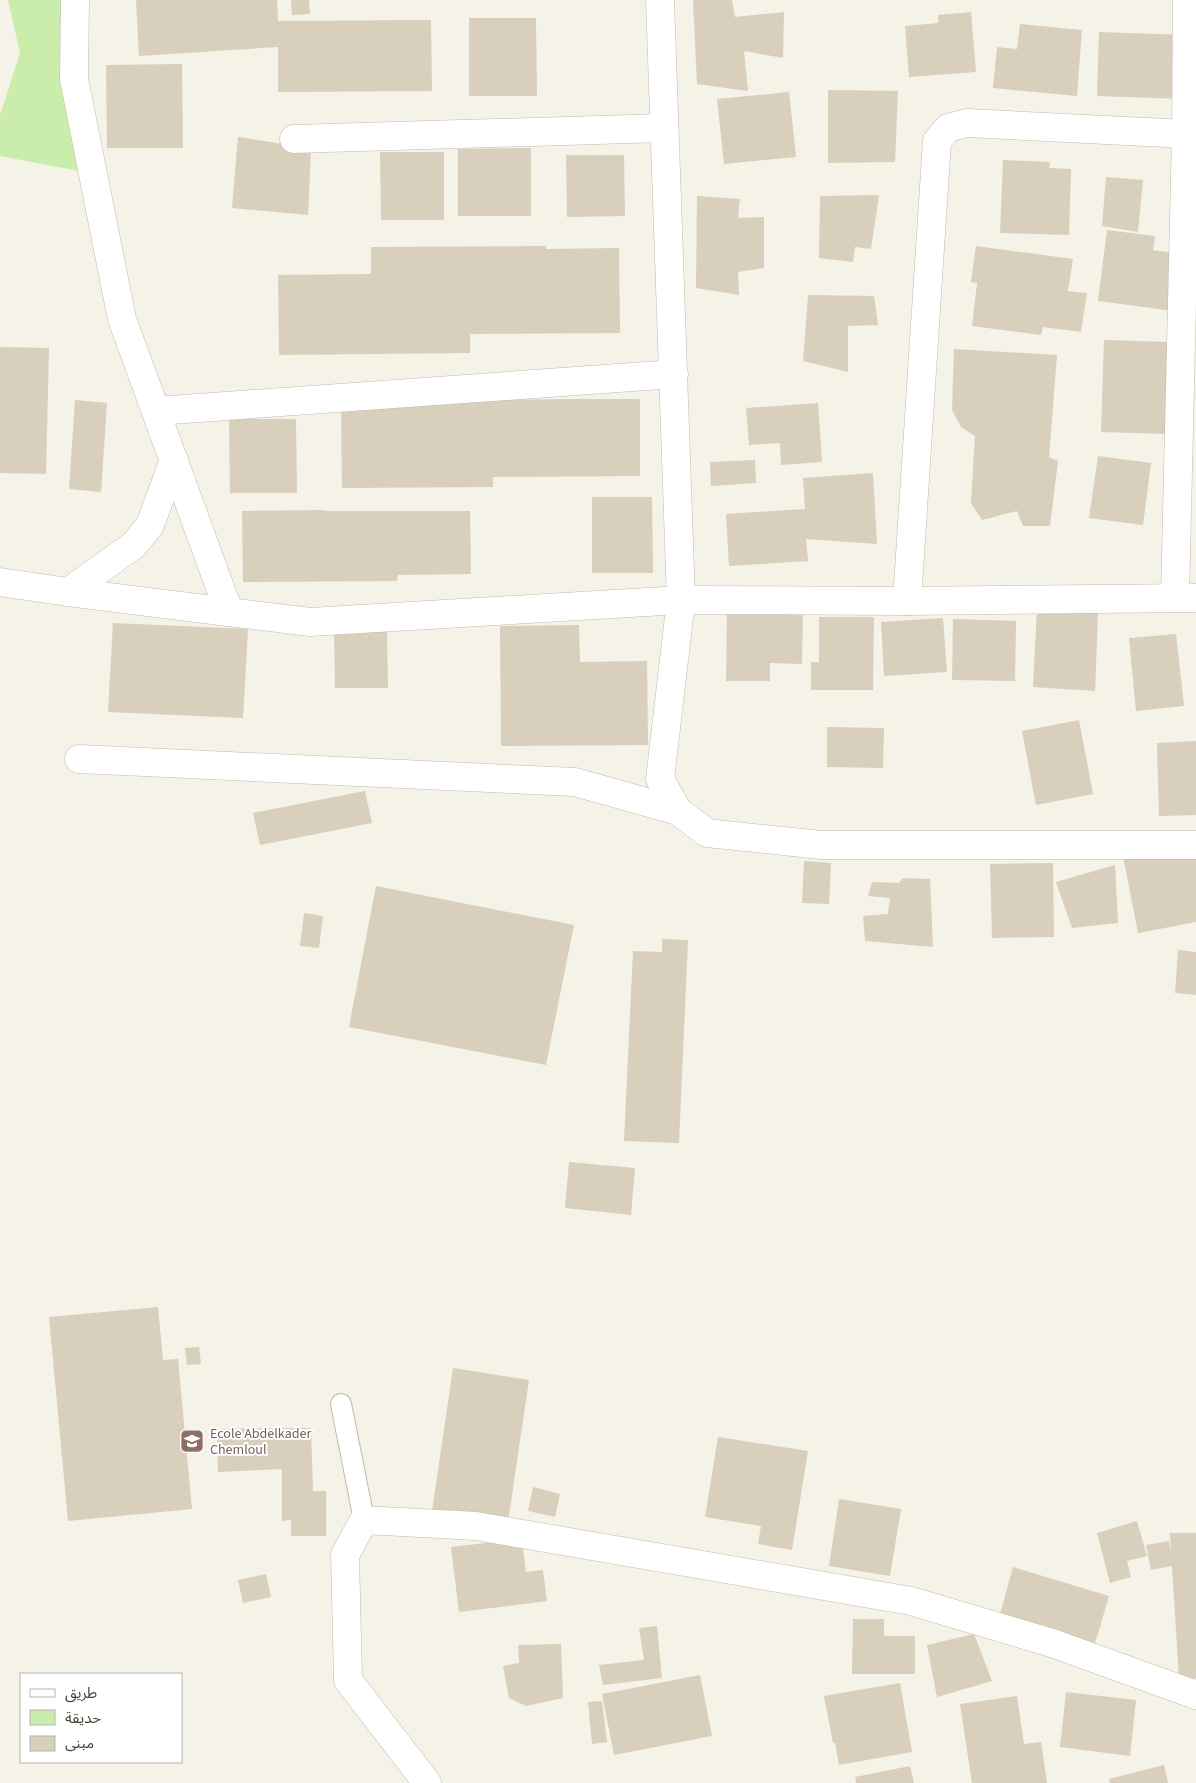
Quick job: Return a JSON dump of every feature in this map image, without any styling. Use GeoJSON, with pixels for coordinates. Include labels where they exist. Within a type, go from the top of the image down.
{"type":"FeatureCollection","features":[{"type":"Feature","properties":{"kind":"street"},"geometry":{"type":"LineString","coordinates":[[75,0],[74,79],[122,319],[229,612]]}},
{"type":"Feature","properties":{"kind":"street"},"geometry":{"type":"LineString","coordinates":[[660,0],[681,600],[660,779],[678,811]]}},
{"type":"Feature","properties":{"kind":"street"},"geometry":{"type":"LineString","coordinates":[[0,582],[310,622],[681,600],[907,601],[1185,598],[1187,0]]}},
{"type":"Feature","properties":{"kind":"street"},"geometry":{"type":"LineString","coordinates":[[907,601],[937,141],[948,128],[967,123],[1186,134]]}},
{"type":"Feature","properties":{"kind":"street"},"geometry":{"type":"LineString","coordinates":[[294,139],[664,128]]}},
{"type":"Feature","properties":{"kind":"street"},"geometry":{"type":"LineString","coordinates":[[156,411],[674,374]]}},
{"type":"Feature","properties":{"kind":"street"},"geometry":{"type":"LineString","coordinates":[[68,592],[134,545],[145,532],[150,525],[174,460]]}},
{"type":"Feature","properties":{"kind":"street"},"geometry":{"type":"LineString","coordinates":[[79,759],[575,782],[678,811],[707,833],[821,845],[1196,845]]}},
{"type":"Feature","properties":{"kind":"street"},"geometry":{"type":"LineString","coordinates":[[428,1783],[348,1680],[345,1555],[364,1520],[476,1526],[911,1601],[1052,1643],[1196,1695]]}},
{"type":"Feature","properties":{"kind":"lane"},"geometry":{"type":"LineString","coordinates":[[341,1404],[364,1520]]}},
{"type":"Feature","properties":{"kind":"green space"},"geometry":{"type":"Polygon","coordinates":[[[8,0],[76,0],[79,171],[0,156],[0,115],[20,53],[8,0]]]}},
{"type":"Feature","properties":{"kind":"building"},"geometry":{"type":"Polygon","coordinates":[[[136,0],[277,0],[278,21],[431,20],[432,91],[278,92],[278,47],[139,56],[136,0]]]}},
{"type":"Feature","properties":{"kind":"building"},"geometry":{"type":"Polygon","coordinates":[[[291,0],[309,0],[310,14],[292,15],[291,0]]]}},
{"type":"Feature","properties":{"kind":"building"},"geometry":{"type":"Polygon","coordinates":[[[693,0],[732,0],[735,17],[784,12],[783,58],[744,51],[748,91],[697,84],[693,0]]]}},
{"type":"Feature","properties":{"kind":"building"},"geometry":{"type":"Polygon","coordinates":[[[971,12],[976,72],[909,77],[905,26],[938,23],[938,15],[971,12]]]}},
{"type":"Feature","properties":{"kind":"building"},"geometry":{"type":"Polygon","coordinates":[[[469,18],[536,18],[537,96],[469,96],[469,18]]]}},
{"type":"Feature","properties":{"kind":"building"},"geometry":{"type":"Polygon","coordinates":[[[1020,24],[1082,30],[1077,96],[993,88],[997,47],[1017,49],[1020,24]]]}},
{"type":"Feature","properties":{"kind":"building"},"geometry":{"type":"Polygon","coordinates":[[[1099,32],[1184,35],[1182,99],[1097,96],[1099,32]]]}},
{"type":"Feature","properties":{"kind":"building"},"geometry":{"type":"Polygon","coordinates":[[[182,64],[183,148],[107,148],[106,65],[182,64]]]}},
{"type":"Feature","properties":{"kind":"building"},"geometry":{"type":"Polygon","coordinates":[[[828,90],[898,91],[895,162],[828,163],[828,90]]]}},
{"type":"Feature","properties":{"kind":"building"},"geometry":{"type":"Polygon","coordinates":[[[789,92],[796,157],[724,164],[717,99],[789,92]]]}},
{"type":"Feature","properties":{"kind":"building"},"geometry":{"type":"Polygon","coordinates":[[[238,137],[311,148],[308,215],[232,208],[238,137]]]}},
{"type":"Feature","properties":{"kind":"building"},"geometry":{"type":"Polygon","coordinates":[[[531,148],[531,216],[458,216],[458,149],[531,148]]]}},
{"type":"Feature","properties":{"kind":"building"},"geometry":{"type":"Polygon","coordinates":[[[380,152],[444,152],[444,220],[381,220],[380,152]]]}},
{"type":"Feature","properties":{"kind":"building"},"geometry":{"type":"Polygon","coordinates":[[[566,155],[624,155],[625,216],[567,217],[566,155]]]}},
{"type":"Feature","properties":{"kind":"building"},"geometry":{"type":"Polygon","coordinates":[[[1003,160],[1050,162],[1049,168],[1071,169],[1069,235],[1000,233],[1003,160]]]}},
{"type":"Feature","properties":{"kind":"building"},"geometry":{"type":"Polygon","coordinates":[[[1106,177],[1143,180],[1138,232],[1102,226],[1106,177]]]}},
{"type":"Feature","properties":{"kind":"building"},"geometry":{"type":"Polygon","coordinates":[[[879,195],[871,249],[855,247],[853,262],[819,258],[820,196],[879,195]]]}},
{"type":"Feature","properties":{"kind":"building"},"geometry":{"type":"Polygon","coordinates":[[[697,196],[740,199],[738,218],[764,217],[764,268],[738,272],[739,295],[696,288],[697,196]]]}},
{"type":"Feature","properties":{"kind":"building"},"geometry":{"type":"Polygon","coordinates":[[[1107,230],[1155,236],[1153,250],[1181,254],[1174,311],[1098,301],[1107,230]]]}},
{"type":"Feature","properties":{"kind":"building"},"geometry":{"type":"Polygon","coordinates":[[[546,246],[546,249],[619,248],[620,333],[470,334],[470,353],[279,355],[278,275],[371,274],[371,247],[546,246]]]}},
{"type":"Feature","properties":{"kind":"building"},"geometry":{"type":"Polygon","coordinates":[[[976,246],[1073,259],[1068,291],[1087,293],[1081,332],[1043,327],[1041,335],[972,326],[977,283],[971,282],[976,246]]]}},
{"type":"Feature","properties":{"kind":"building"},"geometry":{"type":"Polygon","coordinates":[[[808,295],[874,296],[878,325],[848,326],[848,372],[803,361],[808,295]]]}},
{"type":"Feature","properties":{"kind":"building"},"geometry":{"type":"Polygon","coordinates":[[[1104,340],[1170,342],[1167,434],[1101,432],[1104,340]]]}},
{"type":"Feature","properties":{"kind":"building"},"geometry":{"type":"Polygon","coordinates":[[[0,347],[49,348],[46,474],[0,473],[0,347]]]}},
{"type":"Feature","properties":{"kind":"building"},"geometry":{"type":"Polygon","coordinates":[[[954,349],[1057,355],[1049,457],[1058,461],[1050,526],[1023,526],[1017,511],[982,520],[971,503],[975,436],[961,427],[952,410],[954,349]]]}},
{"type":"Feature","properties":{"kind":"building"},"geometry":{"type":"Polygon","coordinates":[[[640,399],[640,476],[493,477],[493,487],[342,488],[341,404],[409,401],[640,399]]]}},
{"type":"Feature","properties":{"kind":"building"},"geometry":{"type":"Polygon","coordinates":[[[75,400],[107,403],[101,492],[69,489],[75,400]]]}},
{"type":"Feature","properties":{"kind":"building"},"geometry":{"type":"Polygon","coordinates":[[[818,403],[822,462],[781,465],[780,443],[749,445],[746,408],[818,403]]]}},
{"type":"Feature","properties":{"kind":"building"},"geometry":{"type":"Polygon","coordinates":[[[229,419],[296,419],[297,493],[230,493],[229,419]]]}},
{"type":"Feature","properties":{"kind":"building"},"geometry":{"type":"Polygon","coordinates":[[[1098,456],[1151,463],[1143,525],[1089,518],[1098,456]]]}},
{"type":"Feature","properties":{"kind":"building"},"geometry":{"type":"Polygon","coordinates":[[[755,460],[756,483],[711,486],[710,462],[755,460]]]}},
{"type":"Feature","properties":{"kind":"building"},"geometry":{"type":"Polygon","coordinates":[[[873,473],[877,544],[806,539],[808,561],[729,566],[726,514],[805,509],[803,478],[873,473]]]}},
{"type":"Feature","properties":{"kind":"building"},"geometry":{"type":"Polygon","coordinates":[[[592,497],[652,497],[653,573],[592,573],[592,497]]]}},
{"type":"Feature","properties":{"kind":"building"},"geometry":{"type":"Polygon","coordinates":[[[242,511],[470,511],[471,574],[398,575],[397,581],[243,582],[242,511]]]}},
{"type":"Feature","properties":{"kind":"building"},"geometry":{"type":"Polygon","coordinates":[[[727,607],[803,608],[802,664],[770,663],[770,681],[726,681],[727,607]]]}},
{"type":"Feature","properties":{"kind":"building"},"geometry":{"type":"Polygon","coordinates":[[[1037,609],[1098,612],[1095,691],[1033,687],[1037,609]]]}},
{"type":"Feature","properties":{"kind":"building"},"geometry":{"type":"Polygon","coordinates":[[[819,617],[874,617],[873,690],[811,690],[811,662],[819,662],[819,617]]]}},
{"type":"Feature","properties":{"kind":"building"},"geometry":{"type":"Polygon","coordinates":[[[943,618],[947,672],[884,676],[881,622],[943,618]]]}},
{"type":"Feature","properties":{"kind":"building"},"geometry":{"type":"Polygon","coordinates":[[[953,619],[1016,621],[1015,681],[952,680],[953,619]]]}},
{"type":"Feature","properties":{"kind":"building"},"geometry":{"type":"Polygon","coordinates":[[[113,623],[248,629],[243,718],[108,712],[113,623]]]}},
{"type":"Feature","properties":{"kind":"building"},"geometry":{"type":"Polygon","coordinates":[[[579,625],[580,662],[647,661],[648,745],[501,746],[500,626],[579,625]]]}},
{"type":"Feature","properties":{"kind":"building"},"geometry":{"type":"Polygon","coordinates":[[[387,629],[388,688],[335,688],[334,630],[387,629]]]}},
{"type":"Feature","properties":{"kind":"building"},"geometry":{"type":"Polygon","coordinates":[[[1176,634],[1184,706],[1136,711],[1129,638],[1176,634]]]}},
{"type":"Feature","properties":{"kind":"building"},"geometry":{"type":"Polygon","coordinates":[[[1079,720],[1093,794],[1036,805],[1022,731],[1079,720]]]}},
{"type":"Feature","properties":{"kind":"building"},"geometry":{"type":"Polygon","coordinates":[[[827,727],[884,728],[883,768],[827,767],[827,727]]]}},
{"type":"Feature","properties":{"kind":"building"},"geometry":{"type":"Polygon","coordinates":[[[1196,741],[1196,815],[1159,816],[1157,743],[1196,741]]]}},
{"type":"Feature","properties":{"kind":"building"},"geometry":{"type":"Polygon","coordinates":[[[365,791],[372,823],[260,845],[253,813],[365,791]]]}},
{"type":"Feature","properties":{"kind":"building"},"geometry":{"type":"Polygon","coordinates":[[[1196,843],[1196,922],[1138,933],[1123,856],[1196,843]]]}},
{"type":"Feature","properties":{"kind":"building"},"geometry":{"type":"Polygon","coordinates":[[[804,861],[831,863],[829,904],[802,903],[804,861]]]}},
{"type":"Feature","properties":{"kind":"building"},"geometry":{"type":"Polygon","coordinates":[[[1053,863],[1054,937],[992,938],[990,864],[1053,863]]]}},
{"type":"Feature","properties":{"kind":"building"},"geometry":{"type":"Polygon","coordinates":[[[1115,865],[1118,923],[1072,928],[1056,882],[1115,865]]]}},
{"type":"Feature","properties":{"kind":"building"},"geometry":{"type":"Polygon","coordinates":[[[903,878],[930,879],[933,947],[865,941],[863,916],[888,914],[890,898],[868,896],[872,882],[899,883],[903,878]]]}},
{"type":"Feature","properties":{"kind":"building"},"geometry":{"type":"Polygon","coordinates":[[[376,886],[574,925],[546,1065],[349,1027],[376,886]]]}},
{"type":"Feature","properties":{"kind":"building"},"geometry":{"type":"Polygon","coordinates":[[[304,913],[323,916],[319,948],[300,946],[304,913]]]}},
{"type":"Feature","properties":{"kind":"building"},"geometry":{"type":"Polygon","coordinates":[[[662,939],[688,940],[679,1143],[624,1141],[633,951],[662,952],[662,939]]]}},
{"type":"Feature","properties":{"kind":"building"},"geometry":{"type":"Polygon","coordinates":[[[1178,950],[1196,952],[1196,995],[1175,993],[1178,950]]]}},
{"type":"Feature","properties":{"kind":"building"},"geometry":{"type":"Polygon","coordinates":[[[569,1162],[635,1168],[631,1215],[565,1208],[569,1162]]]}},
{"type":"Feature","properties":{"kind":"building"},"geometry":{"type":"Polygon","coordinates":[[[158,1307],[163,1360],[178,1359],[192,1509],[68,1521],[49,1317],[158,1307]]]}},
{"type":"Feature","properties":{"kind":"building"},"geometry":{"type":"Polygon","coordinates":[[[199,1347],[201,1364],[187,1365],[185,1348],[199,1347]]]}},
{"type":"Feature","properties":{"kind":"building"},"geometry":{"type":"Polygon","coordinates":[[[453,1368],[529,1380],[508,1522],[432,1511],[453,1368]]]}},
{"type":"Feature","properties":{"kind":"building"},"geometry":{"type":"Polygon","coordinates":[[[311,1428],[313,1491],[326,1491],[326,1536],[291,1536],[291,1520],[282,1521],[282,1469],[218,1472],[217,1429],[311,1428]]]}},
{"type":"Feature","properties":{"kind":"building"},"geometry":{"type":"Polygon","coordinates":[[[718,1437],[808,1451],[792,1550],[758,1544],[761,1526],[705,1517],[718,1437]]]}},
{"type":"Feature","properties":{"kind":"building"},"geometry":{"type":"Polygon","coordinates":[[[533,1487],[560,1494],[555,1517],[528,1511],[533,1487]]]}},
{"type":"Feature","properties":{"kind":"building"},"geometry":{"type":"Polygon","coordinates":[[[839,1499],[901,1509],[890,1576],[829,1566],[839,1499]]]}},
{"type":"Feature","properties":{"kind":"building"},"geometry":{"type":"Polygon","coordinates":[[[1137,1521],[1147,1556],[1127,1561],[1131,1577],[1110,1583],[1097,1533],[1137,1521]]]}},
{"type":"Feature","properties":{"kind":"building"},"geometry":{"type":"Polygon","coordinates":[[[1170,1533],[1196,1533],[1196,1678],[1179,1680],[1172,1566],[1151,1570],[1146,1545],[1169,1541],[1171,1553],[1170,1533]]]}},
{"type":"Feature","properties":{"kind":"building"},"geometry":{"type":"Polygon","coordinates":[[[522,1539],[526,1572],[543,1570],[547,1601],[459,1612],[451,1547],[522,1539]]]}},
{"type":"Feature","properties":{"kind":"building"},"geometry":{"type":"Polygon","coordinates":[[[1013,1567],[1109,1596],[1094,1647],[999,1618],[1013,1567]]]}},
{"type":"Feature","properties":{"kind":"building"},"geometry":{"type":"Polygon","coordinates":[[[266,1574],[271,1597],[243,1603],[238,1580],[266,1574]]]}},
{"type":"Feature","properties":{"kind":"building"},"geometry":{"type":"Polygon","coordinates":[[[853,1619],[884,1619],[884,1636],[915,1636],[915,1674],[852,1674],[853,1619]]]}},
{"type":"Feature","properties":{"kind":"building"},"geometry":{"type":"Polygon","coordinates":[[[657,1626],[662,1678],[603,1685],[599,1665],[644,1660],[639,1628],[657,1626]]]}},
{"type":"Feature","properties":{"kind":"building"},"geometry":{"type":"Polygon","coordinates":[[[974,1634],[992,1681],[937,1697],[927,1645],[974,1634]]]}},
{"type":"Feature","properties":{"kind":"building"},"geometry":{"type":"Polygon","coordinates":[[[561,1644],[563,1698],[526,1706],[509,1698],[503,1666],[519,1663],[518,1645],[561,1644]]]}},
{"type":"Feature","properties":{"kind":"building"},"geometry":{"type":"Polygon","coordinates":[[[700,1675],[712,1736],[614,1755],[602,1694],[700,1675]]]}},
{"type":"Feature","properties":{"kind":"building"},"geometry":{"type":"Polygon","coordinates":[[[900,1683],[912,1752],[839,1765],[824,1696],[900,1683]]]}},
{"type":"Feature","properties":{"kind":"building"},"geometry":{"type":"Polygon","coordinates":[[[1066,1692],[1136,1700],[1130,1756],[1060,1747],[1066,1692]]]}},
{"type":"Feature","properties":{"kind":"building"},"geometry":{"type":"Polygon","coordinates":[[[1017,1696],[1024,1744],[1041,1742],[1047,1783],[972,1783],[960,1704],[1017,1696]]]}},
{"type":"Feature","properties":{"kind":"building"},"geometry":{"type":"Polygon","coordinates":[[[602,1701],[607,1742],[592,1744],[588,1702],[602,1701]]]}},
{"type":"Feature","properties":{"kind":"building"},"geometry":{"type":"Polygon","coordinates":[[[1164,1765],[1168,1783],[1110,1783],[1109,1779],[1164,1765]]]}},
{"type":"Feature","properties":{"kind":"building"},"geometry":{"type":"Polygon","coordinates":[[[910,1766],[914,1783],[856,1783],[855,1777],[910,1766]]]}},
{"type":"Feature","properties":{"kind":"place","name":"Ecole Abdelkader Chemloul"},"geometry":{"type":"Point","coordinates":[192,1441]}}]}
